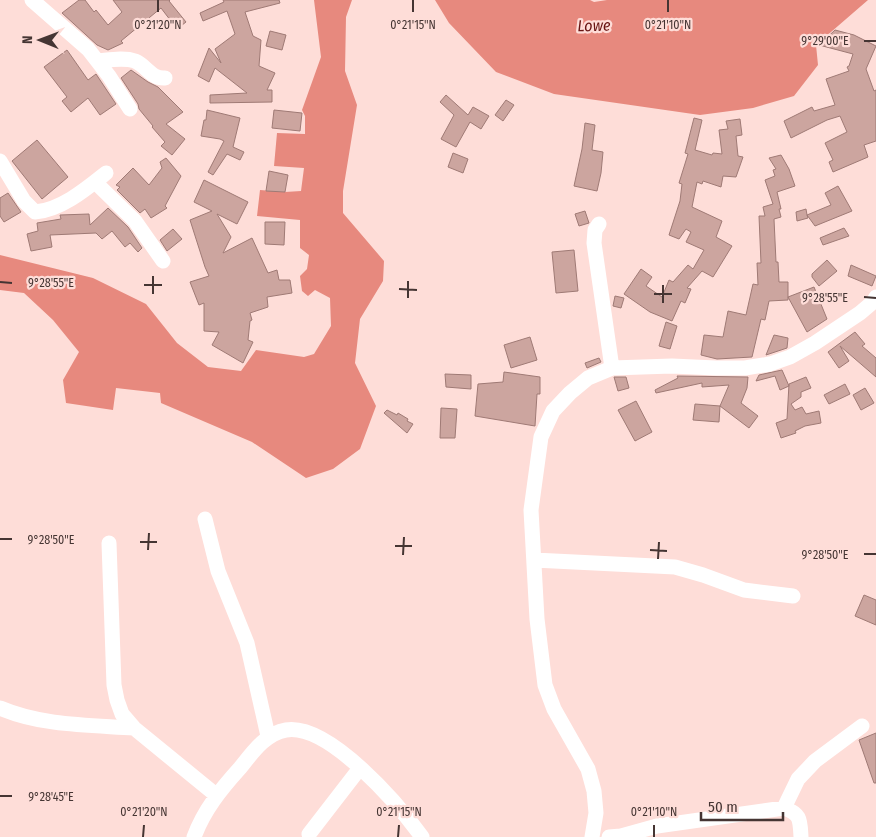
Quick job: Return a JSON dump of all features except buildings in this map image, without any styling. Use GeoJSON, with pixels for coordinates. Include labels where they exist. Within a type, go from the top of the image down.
{"type":"FeatureCollection","features":[{"type":"Feature","properties":{"kind":"street"},"geometry":{"type":"LineString","coordinates":[[32,0],[88,49],[130,109]]}},
{"type":"Feature","properties":{"kind":"street"},"geometry":{"type":"LineString","coordinates":[[98,61],[131,60],[143,66],[155,77],[165,78]]}},
{"type":"Feature","properties":{"kind":"street"},"geometry":{"type":"LineString","coordinates":[[0,161],[24,201],[35,212],[58,206],[101,178],[135,221],[163,261]]}},
{"type":"Feature","properties":{"kind":"street"},"geometry":{"type":"LineString","coordinates":[[599,224],[595,230],[594,243],[612,368]]}},
{"type":"Feature","properties":{"kind":"street"},"geometry":{"type":"LineString","coordinates":[[592,837],[596,813],[595,798],[588,769],[554,709],[545,685],[537,619],[531,510],[541,437],[553,411],[588,378],[612,368],[672,366],[745,368],[770,364],[790,357],[814,343],[860,313],[876,298]]}},
{"type":"Feature","properties":{"kind":"street"},"geometry":{"type":"LineString","coordinates":[[205,519],[218,571],[247,643],[268,736]]}},
{"type":"Feature","properties":{"kind":"street"},"geometry":{"type":"LineString","coordinates":[[109,543],[114,685],[122,714],[134,728],[216,795]]}},
{"type":"Feature","properties":{"kind":"street"},"geometry":{"type":"LineString","coordinates":[[534,560],[675,567],[744,590],[793,596]]}},
{"type":"Feature","properties":{"kind":"street"},"geometry":{"type":"LineString","coordinates":[[0,708],[30,718],[51,722],[134,728]]}},
{"type":"Feature","properties":{"kind":"street"},"geometry":{"type":"LineString","coordinates":[[784,808],[798,779],[816,761],[862,726]]}},
{"type":"Feature","properties":{"kind":"street"},"geometry":{"type":"LineString","coordinates":[[194,837],[203,816],[216,795],[268,736],[286,730],[302,730],[314,734],[338,748],[386,794],[422,837]]}},
{"type":"Feature","properties":{"kind":"street"},"geometry":{"type":"LineString","coordinates":[[309,834],[360,768]]}},
{"type":"Feature","properties":{"kind":"street"},"geometry":{"type":"LineString","coordinates":[[609,837],[657,826],[784,808],[794,812],[800,820],[801,837]]}},
{"type":"Feature","properties":{"kind":"water"},"geometry":{"type":"Polygon","coordinates":[[[314,0],[352,0],[346,17],[345,71],[357,105],[343,191],[343,213],[384,261],[383,281],[360,319],[355,363],[376,406],[360,449],[333,469],[306,478],[252,442],[161,403],[160,393],[116,388],[113,410],[66,403],[63,380],[79,352],[53,320],[24,293],[0,290],[0,255],[93,278],[146,304],[177,343],[208,367],[241,371],[256,350],[304,357],[314,354],[331,326],[330,298],[315,290],[308,296],[302,291],[300,276],[307,269],[309,255],[300,248],[300,220],[257,216],[260,190],[301,191],[304,168],[274,166],[277,133],[305,134],[305,116],[302,110],[321,57],[314,0]]]}},
{"type":"Feature","properties":{"kind":"water","name":"Lowe"},"geometry":{"type":"Polygon","coordinates":[[[435,0],[590,0],[594,2],[607,0],[868,0],[816,45],[818,65],[794,96],[753,108],[700,115],[554,94],[496,72],[449,23],[435,0]]]}}]}
